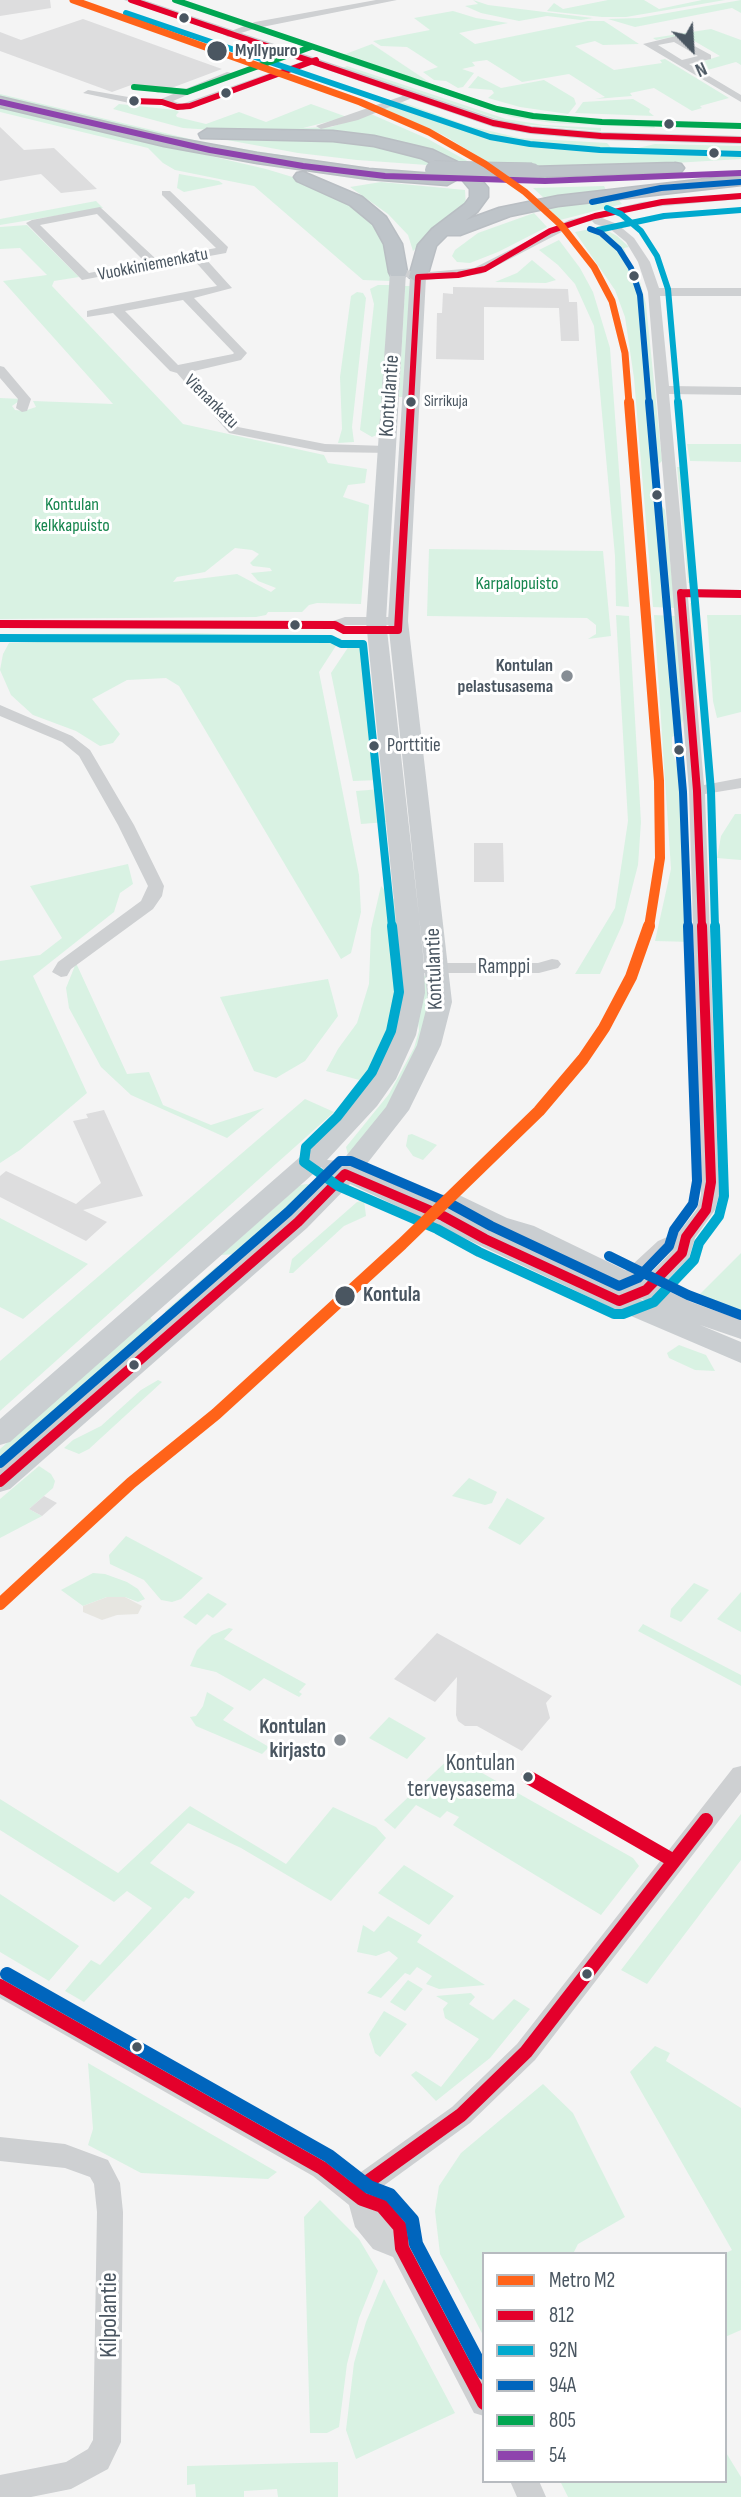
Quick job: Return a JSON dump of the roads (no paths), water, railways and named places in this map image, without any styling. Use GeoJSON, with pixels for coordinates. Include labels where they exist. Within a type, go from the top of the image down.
{"type":"FeatureCollection","features":[{"type":"Feature","properties":{"kind":"highway"},"geometry":{"type":"LineString","coordinates":[[0,93],[257,159],[349,172],[539,177],[741,173]]}},
{"type":"Feature","properties":{"kind":"highway"},"geometry":{"type":"LineString","coordinates":[[0,102],[163,135],[440,175]]}},
{"type":"Feature","properties":{"kind":"highway"},"geometry":{"type":"LineString","coordinates":[[163,135],[340,191],[363,206],[385,228],[396,253],[398,272]]}},
{"type":"Feature","properties":{"kind":"highway"},"geometry":{"type":"LineString","coordinates":[[163,135],[356,139],[401,147],[440,159],[472,178],[479,188],[479,197],[471,208],[438,233],[427,245],[420,267]]}},
{"type":"Feature","properties":{"kind":"highway"},"geometry":{"type":"LineString","coordinates":[[539,177],[741,164]]}},
{"type":"Feature","properties":{"kind":"highway"},"geometry":{"type":"LineString","coordinates":[[340,191],[334,181],[349,172]]}},
{"type":"Feature","properties":{"kind":"highway"},"geometry":{"type":"LineString","coordinates":[[420,267],[453,232],[505,212],[558,201],[741,180]]}},
{"type":"Feature","properties":{"kind":"main road"},"geometry":{"type":"LineString","coordinates":[[146,1],[289,53],[308,63],[347,73],[511,127],[593,134],[741,140]]}},
{"type":"Feature","properties":{"kind":"main road","name":"Kontulantie"},"geometry":{"type":"LineString","coordinates":[[0,1482],[298,1222],[351,1168],[397,1110],[425,1056],[435,1028],[440,1002],[425,838],[387,625],[420,267]]}},
{"type":"Feature","properties":{"kind":"main road","name":"Kontulantie"},"geometry":{"type":"LineString","coordinates":[[0,1435],[317,1156],[369,1100],[397,1054],[410,1014],[412,968],[387,625],[386,450],[398,272]]}},
{"type":"Feature","properties":{"kind":"main road"},"geometry":{"type":"LineString","coordinates":[[317,1156],[381,1179],[631,1291],[741,1330]]}},
{"type":"Feature","properties":{"kind":"main road"},"geometry":{"type":"LineString","coordinates":[[631,1291],[741,1353]]}},
{"type":"Feature","properties":{"kind":"street"},"geometry":{"type":"LineString","coordinates":[[232,33],[255,25],[392,0]]}},
{"type":"Feature","properties":{"kind":"street"},"geometry":{"type":"LineString","coordinates":[[88,93],[134,101],[162,102],[177,107],[190,106],[308,63]]}},
{"type":"Feature","properties":{"kind":"street"},"geometry":{"type":"LineString","coordinates":[[680,63],[741,99]]}},
{"type":"Feature","properties":{"kind":"street"},"geometry":{"type":"LineString","coordinates":[[162,102],[232,74]]}},
{"type":"Feature","properties":{"kind":"street"},"geometry":{"type":"LineString","coordinates":[[321,126],[354,118],[412,96]]}},
{"type":"Feature","properties":{"kind":"street","name":"Vuokkiniemenkatu"},"geometry":{"type":"LineString","coordinates":[[154,264],[100,210],[32,223],[86,277],[196,256],[223,248],[166,193]]}},
{"type":"Feature","properties":{"kind":"street"},"geometry":{"type":"LineString","coordinates":[[398,272],[420,267],[458,275],[485,269],[539,237],[595,216],[662,202],[741,196]]}},
{"type":"Feature","properties":{"kind":"street"},"geometry":{"type":"LineString","coordinates":[[595,216],[599,222],[613,226],[636,248],[648,271],[654,292],[697,791],[711,1182],[706,1209],[686,1237],[682,1253],[631,1291]]}},
{"type":"Feature","properties":{"kind":"street"},"geometry":{"type":"LineString","coordinates":[[92,314],[226,288],[196,256]]}},
{"type":"Feature","properties":{"kind":"street"},"geometry":{"type":"LineString","coordinates":[[654,292],[741,292]]}},
{"type":"Feature","properties":{"kind":"street","name":"Vienankatu"},"geometry":{"type":"LineString","coordinates":[[186,296],[241,353],[237,357],[181,370],[234,430],[325,448],[386,450]]}},
{"type":"Feature","properties":{"kind":"street"},"geometry":{"type":"LineString","coordinates":[[116,309],[174,368],[181,370]]}},
{"type":"Feature","properties":{"kind":"street"},"geometry":{"type":"LineString","coordinates":[[0,370],[25,399],[22,408]]}},
{"type":"Feature","properties":{"kind":"street"},"geometry":{"type":"LineString","coordinates":[[662,390],[741,391]]}},
{"type":"Feature","properties":{"kind":"street"},"geometry":{"type":"LineString","coordinates":[[681,593],[741,594]]}},
{"type":"Feature","properties":{"kind":"street"},"geometry":{"type":"LineString","coordinates":[[0,624],[335,625],[344,630],[387,625]]}},
{"type":"Feature","properties":{"kind":"street"},"geometry":{"type":"LineString","coordinates":[[0,710],[67,739],[85,752],[156,886],[154,896],[147,905],[64,965],[61,972]]}},
{"type":"Feature","properties":{"kind":"street"},"geometry":{"type":"LineString","coordinates":[[697,791],[741,783]]}},
{"type":"Feature","properties":{"kind":"street","name":"Ramppi"},"geometry":{"type":"LineString","coordinates":[[412,968],[539,968],[552,964]]}},
{"type":"Feature","properties":{"kind":"street"},"geometry":{"type":"LineString","coordinates":[[358,2195],[461,2115],[526,2052],[741,1775]]}},
{"type":"Feature","properties":{"kind":"street"},"geometry":{"type":"LineString","coordinates":[[0,1986],[240,2120],[322,2168],[358,2195],[364,2218],[382,2240],[402,2248],[482,2399]]}},
{"type":"Feature","properties":{"kind":"street","name":"Kilpolantie"},"geometry":{"type":"LineString","coordinates":[[0,2149],[65,2156],[100,2168],[107,2183],[110,2212],[107,2442],[98,2459],[71,2475],[0,2489]]}},
{"type":"Feature","properties":{"kind":"metro line","name":"M2"},"geometry":{"type":"LineString","coordinates":[[0,1604],[131,1483],[216,1414],[402,1244],[539,1111],[583,1059],[604,1028],[631,977],[644,945],[653,911],[660,858],[659,781],[625,353],[612,301],[594,267],[561,225],[525,192],[485,164],[429,132],[360,102],[73,0]]}},
{"type":"Feature","properties":{"kind":"place","name":"Myllypuro"},"geometry":{"type":"Point","coordinates":[217,51]}},
{"type":"Feature","properties":{"kind":"place","name":"Sirrikuja"},"geometry":{"type":"Point","coordinates":[411,402]}},
{"type":"Feature","properties":{"kind":"place","name":"Kontulan pelastusasema"},"geometry":{"type":"Point","coordinates":[567,676]}},
{"type":"Feature","properties":{"kind":"place","name":"Porttitie"},"geometry":{"type":"Point","coordinates":[374,746]}},
{"type":"Feature","properties":{"kind":"place","name":"Kontula"},"geometry":{"type":"Point","coordinates":[345,1296]}},
{"type":"Feature","properties":{"kind":"place","name":"Kontulan kirjasto"},"geometry":{"type":"Point","coordinates":[340,1740]}},
{"type":"Feature","properties":{"kind":"place","name":"Kontulan terveysasema"},"geometry":{"type":"Point","coordinates":[528,1777]}},
{"type":"Feature","properties":{"kind":"park label","name":"Kontulan kelkkapuisto"},"geometry":{"type":"Point","coordinates":[72,515]}},
{"type":"Feature","properties":{"kind":"park label","name":"Karpalopuisto"},"geometry":{"type":"Point","coordinates":[517,584]}}]}
